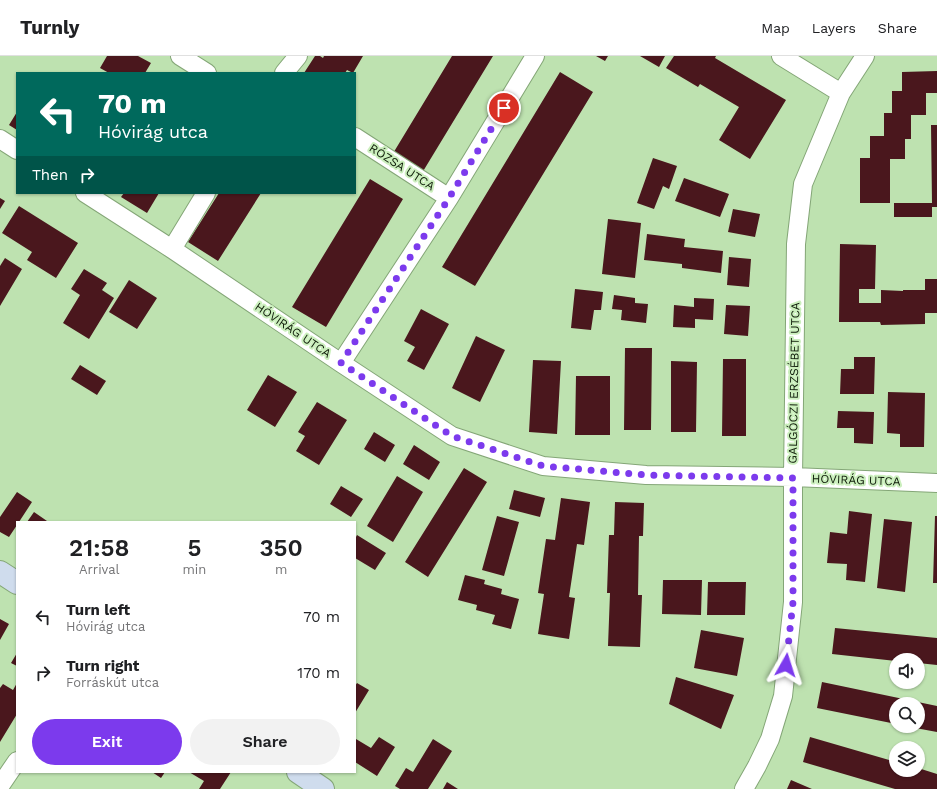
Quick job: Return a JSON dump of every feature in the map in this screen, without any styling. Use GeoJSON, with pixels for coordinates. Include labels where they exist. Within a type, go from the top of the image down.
{"type":"FeatureCollection","features":[{"type":"Feature","properties":{"kind":"main road"},"geometry":{"type":"LineString","coordinates":[[0,572],[16,582]]}},
{"type":"Feature","properties":{"kind":"main road"},"geometry":{"type":"LineString","coordinates":[[299,773],[323,789]]}},
{"type":"Feature","properties":{"kind":"street"},"geometry":{"type":"LineString","coordinates":[[180,56],[205,72]]}},
{"type":"Feature","properties":{"kind":"street"},"geometry":{"type":"LineString","coordinates":[[285,72],[298,56]]}},
{"type":"Feature","properties":{"kind":"street"},"geometry":{"type":"LineString","coordinates":[[341,363],[449,198],[535,56]]}},
{"type":"Feature","properties":{"kind":"street"},"geometry":{"type":"LineString","coordinates":[[781,56],[841,93]]}},
{"type":"Feature","properties":{"kind":"street","name":"GALGÓCZI ERZSÉBET UTCA"},"geometry":{"type":"LineString","coordinates":[[744,789],[770,739],[783,696],[793,602],[796,244],[803,184],[841,93],[865,56]]}},
{"type":"Feature","properties":{"kind":"street","name":"RÓZSA UTCA"},"geometry":{"type":"LineString","coordinates":[[356,138],[449,198]]}},
{"type":"Feature","properties":{"kind":"street"},"geometry":{"type":"LineString","coordinates":[[0,139],[16,149]]}},
{"type":"Feature","properties":{"kind":"street","name":"HÓVIRÁG UTCA"},"geometry":{"type":"LineString","coordinates":[[87,194],[172,249],[452,436],[543,466],[646,475],[937,483]]}},
{"type":"Feature","properties":{"kind":"street"},"geometry":{"type":"LineString","coordinates":[[172,249],[205,194]]}},
{"type":"Feature","properties":{"kind":"street"},"geometry":{"type":"LineString","coordinates":[[0,786],[16,762]]}},
{"type":"Feature","properties":{"kind":"building"},"geometry":{"type":"Polygon","coordinates":[[[107,56],[138,56],[151,63],[146,72],[107,72],[100,68],[107,56]]]}},
{"type":"Feature","properties":{"kind":"building"},"geometry":{"type":"Polygon","coordinates":[[[315,56],[320,56],[323,58],[324,56],[363,56],[354,72],[347,70],[346,72],[305,72],[315,56]]]}},
{"type":"Feature","properties":{"kind":"building"},"geometry":{"type":"Polygon","coordinates":[[[452,56],[493,56],[422,173],[392,155],[452,56]]]}},
{"type":"Feature","properties":{"kind":"building"},"geometry":{"type":"Polygon","coordinates":[[[596,56],[608,56],[605,61],[596,56]]]}},
{"type":"Feature","properties":{"kind":"building"},"geometry":{"type":"Polygon","coordinates":[[[640,56],[665,56],[659,67],[640,56]]]}},
{"type":"Feature","properties":{"kind":"building"},"geometry":{"type":"Polygon","coordinates":[[[674,56],[716,56],[715,58],[786,100],[750,159],[719,140],[739,107],[700,84],[698,87],[666,68],[674,56]]]}},
{"type":"Feature","properties":{"kind":"building"},"geometry":{"type":"Polygon","coordinates":[[[937,71],[937,93],[926,93],[926,115],[911,115],[911,139],[905,139],[905,159],[890,159],[890,203],[860,203],[860,158],[870,158],[870,136],[884,136],[884,113],[892,113],[892,91],[902,91],[902,72],[937,71]]]}},
{"type":"Feature","properties":{"kind":"building"},"geometry":{"type":"Polygon","coordinates":[[[560,72],[593,92],[475,286],[442,267],[560,72]]]}},
{"type":"Feature","properties":{"kind":"building"},"geometry":{"type":"Polygon","coordinates":[[[16,114],[16,129],[9,125],[16,114]]]}},
{"type":"Feature","properties":{"kind":"building"},"geometry":{"type":"Polygon","coordinates":[[[931,125],[937,125],[937,207],[932,207],[932,217],[894,217],[894,203],[932,203],[931,125]]]}},
{"type":"Feature","properties":{"kind":"building"},"geometry":{"type":"Polygon","coordinates":[[[653,158],[677,166],[669,189],[663,186],[654,209],[637,203],[653,158]]]}},
{"type":"Feature","properties":{"kind":"building"},"geometry":{"type":"Polygon","coordinates":[[[684,178],[729,194],[720,217],[675,201],[684,178]]]}},
{"type":"Feature","properties":{"kind":"building"},"geometry":{"type":"Polygon","coordinates":[[[370,179],[403,199],[326,327],[292,307],[370,179]]]}},
{"type":"Feature","properties":{"kind":"building"},"geometry":{"type":"Polygon","coordinates":[[[123,194],[158,194],[147,213],[121,197],[123,194]]]}},
{"type":"Feature","properties":{"kind":"building"},"geometry":{"type":"Polygon","coordinates":[[[218,194],[260,194],[218,261],[188,242],[218,194]]]}},
{"type":"Feature","properties":{"kind":"building"},"geometry":{"type":"Polygon","coordinates":[[[0,198],[5,201],[0,209],[0,198]]]}},
{"type":"Feature","properties":{"kind":"building"},"geometry":{"type":"Polygon","coordinates":[[[19,206],[78,243],[56,278],[27,260],[32,252],[2,233],[19,206]]]}},
{"type":"Feature","properties":{"kind":"building"},"geometry":{"type":"Polygon","coordinates":[[[733,209],[760,214],[755,237],[728,232],[733,209]]]}},
{"type":"Feature","properties":{"kind":"building"},"geometry":{"type":"Polygon","coordinates":[[[608,219],[641,223],[635,278],[602,274],[608,219]]]}},
{"type":"Feature","properties":{"kind":"building"},"geometry":{"type":"Polygon","coordinates":[[[647,234],[685,239],[684,247],[723,251],[721,273],[682,268],[682,264],[644,260],[647,234]]]}},
{"type":"Feature","properties":{"kind":"building"},"geometry":{"type":"Polygon","coordinates":[[[840,244],[876,245],[875,289],[859,289],[859,303],[881,303],[881,290],[925,290],[925,279],[937,279],[937,313],[925,313],[925,324],[881,325],[880,322],[839,322],[840,244]]]}},
{"type":"Feature","properties":{"kind":"building"},"geometry":{"type":"Polygon","coordinates":[[[729,257],[751,259],[749,287],[727,285],[729,257]]]}},
{"type":"Feature","properties":{"kind":"building"},"geometry":{"type":"Polygon","coordinates":[[[5,258],[22,269],[0,306],[0,266],[5,258]]]}},
{"type":"Feature","properties":{"kind":"building"},"geometry":{"type":"Polygon","coordinates":[[[84,269],[107,283],[102,290],[114,298],[89,339],[63,323],[80,295],[71,289],[84,269]]]}},
{"type":"Feature","properties":{"kind":"building"},"geometry":{"type":"Polygon","coordinates":[[[129,280],[157,298],[137,329],[109,312],[129,280]]]}},
{"type":"Feature","properties":{"kind":"building"},"geometry":{"type":"Polygon","coordinates":[[[575,289],[603,292],[601,310],[594,310],[591,330],[571,328],[575,289]]]}},
{"type":"Feature","properties":{"kind":"building"},"geometry":{"type":"Polygon","coordinates":[[[614,295],[635,298],[635,303],[648,304],[646,323],[621,320],[622,310],[612,309],[614,295]]]}},
{"type":"Feature","properties":{"kind":"building"},"geometry":{"type":"Polygon","coordinates":[[[694,298],[714,299],[713,320],[695,319],[695,328],[673,327],[674,305],[694,307],[694,298]]]}},
{"type":"Feature","properties":{"kind":"building"},"geometry":{"type":"Polygon","coordinates":[[[726,305],[750,306],[748,336],[724,334],[726,305]]]}},
{"type":"Feature","properties":{"kind":"building"},"geometry":{"type":"Polygon","coordinates":[[[421,309],[449,324],[424,370],[407,361],[415,347],[404,341],[421,309]]]}},
{"type":"Feature","properties":{"kind":"building"},"geometry":{"type":"Polygon","coordinates":[[[476,336],[505,350],[480,402],[452,388],[476,336]]]}},
{"type":"Feature","properties":{"kind":"building"},"geometry":{"type":"Polygon","coordinates":[[[625,348],[652,348],[651,430],[624,430],[625,348]]]}},
{"type":"Feature","properties":{"kind":"building"},"geometry":{"type":"Polygon","coordinates":[[[854,357],[875,357],[874,394],[840,394],[841,369],[854,369],[854,357]]]}},
{"type":"Feature","properties":{"kind":"building"},"geometry":{"type":"Polygon","coordinates":[[[723,359],[746,359],[746,436],[722,436],[723,359]]]}},
{"type":"Feature","properties":{"kind":"building"},"geometry":{"type":"Polygon","coordinates":[[[533,360],[561,361],[557,434],[529,432],[533,360]]]}},
{"type":"Feature","properties":{"kind":"building"},"geometry":{"type":"Polygon","coordinates":[[[671,361],[697,362],[696,432],[671,432],[671,361]]]}},
{"type":"Feature","properties":{"kind":"building"},"geometry":{"type":"Polygon","coordinates":[[[80,365],[106,381],[97,395],[71,379],[80,365]]]}},
{"type":"Feature","properties":{"kind":"building"},"geometry":{"type":"Polygon","coordinates":[[[268,375],[297,392],[275,427],[247,410],[268,375]]]}},
{"type":"Feature","properties":{"kind":"building"},"geometry":{"type":"Polygon","coordinates":[[[576,376],[610,376],[610,435],[575,435],[576,376]]]}},
{"type":"Feature","properties":{"kind":"building"},"geometry":{"type":"Polygon","coordinates":[[[888,392],[925,393],[924,447],[900,447],[900,434],[887,433],[888,392]]]}},
{"type":"Feature","properties":{"kind":"building"},"geometry":{"type":"Polygon","coordinates":[[[317,402],[347,420],[319,465],[296,451],[305,436],[298,432],[317,402]]]}},
{"type":"Feature","properties":{"kind":"building"},"geometry":{"type":"Polygon","coordinates":[[[838,411],[874,412],[873,444],[854,443],[854,428],[837,428],[838,411]]]}},
{"type":"Feature","properties":{"kind":"building"},"geometry":{"type":"Polygon","coordinates":[[[374,432],[395,445],[385,462],[364,449],[374,432]]]}},
{"type":"Feature","properties":{"kind":"building"},"geometry":{"type":"Polygon","coordinates":[[[414,445],[440,462],[429,480],[403,464],[414,445]]]}},
{"type":"Feature","properties":{"kind":"building"},"geometry":{"type":"Polygon","coordinates":[[[464,468],[487,482],[428,577],[405,562],[464,468]]]}},
{"type":"Feature","properties":{"kind":"building"},"geometry":{"type":"Polygon","coordinates":[[[397,476],[423,492],[393,542],[367,526],[397,476]]]}},
{"type":"Feature","properties":{"kind":"building"},"geometry":{"type":"Polygon","coordinates":[[[341,486],[363,499],[351,517],[330,504],[341,486]]]}},
{"type":"Feature","properties":{"kind":"building"},"geometry":{"type":"Polygon","coordinates":[[[514,490],[545,498],[540,517],[509,509],[514,490]]]}},
{"type":"Feature","properties":{"kind":"building"},"geometry":{"type":"Polygon","coordinates":[[[17,492],[32,502],[20,521],[16,521],[16,526],[9,537],[0,532],[0,517],[17,492]]]}},
{"type":"Feature","properties":{"kind":"building"},"geometry":{"type":"Polygon","coordinates":[[[561,498],[590,502],[584,545],[577,544],[569,597],[575,598],[569,639],[538,634],[544,594],[538,593],[546,539],[555,540],[561,498]]]}},
{"type":"Feature","properties":{"kind":"building"},"geometry":{"type":"Polygon","coordinates":[[[615,502],[644,503],[643,536],[639,536],[638,595],[642,595],[640,647],[608,646],[610,593],[607,593],[609,535],[614,535],[615,502]]]}},
{"type":"Feature","properties":{"kind":"building"},"geometry":{"type":"Polygon","coordinates":[[[849,511],[872,514],[865,582],[846,580],[847,564],[827,563],[830,532],[847,534],[849,511]]]}},
{"type":"Feature","properties":{"kind":"building"},"geometry":{"type":"Polygon","coordinates":[[[34,512],[47,521],[28,521],[34,512]]]}},
{"type":"Feature","properties":{"kind":"building"},"geometry":{"type":"Polygon","coordinates":[[[497,516],[519,522],[504,576],[482,570],[497,516]]]}},
{"type":"Feature","properties":{"kind":"building"},"geometry":{"type":"Polygon","coordinates":[[[935,516],[937,516],[937,583],[933,583],[935,516]]]}},
{"type":"Feature","properties":{"kind":"building"},"geometry":{"type":"Polygon","coordinates":[[[884,519],[912,522],[905,592],[877,588],[884,519]]]}},
{"type":"Feature","properties":{"kind":"building"},"geometry":{"type":"Polygon","coordinates":[[[357,535],[386,553],[375,570],[356,559],[357,535]]]}},
{"type":"Feature","properties":{"kind":"building"},"geometry":{"type":"Polygon","coordinates":[[[465,575],[485,580],[484,584],[502,589],[501,594],[519,599],[511,629],[492,624],[495,615],[476,610],[477,605],[458,600],[465,575]]]}},
{"type":"Feature","properties":{"kind":"building"},"geometry":{"type":"Polygon","coordinates":[[[663,580],[702,580],[701,615],[662,614],[663,580]]]}},
{"type":"Feature","properties":{"kind":"building"},"geometry":{"type":"Polygon","coordinates":[[[708,582],[746,582],[745,615],[707,615],[708,582]]]}},
{"type":"Feature","properties":{"kind":"building"},"geometry":{"type":"Polygon","coordinates":[[[0,619],[9,624],[0,640],[0,619]]]}},
{"type":"Feature","properties":{"kind":"building"},"geometry":{"type":"Polygon","coordinates":[[[835,628],[937,638],[937,665],[925,664],[925,653],[889,653],[889,660],[832,654],[835,628]]]}},
{"type":"Feature","properties":{"kind":"building"},"geometry":{"type":"Polygon","coordinates":[[[701,630],[744,638],[737,676],[694,668],[701,630]]]}},
{"type":"Feature","properties":{"kind":"building"},"geometry":{"type":"Polygon","coordinates":[[[16,655],[16,666],[11,663],[16,655]]]}},
{"type":"Feature","properties":{"kind":"building"},"geometry":{"type":"Polygon","coordinates":[[[676,677],[734,695],[721,729],[669,704],[676,677]]]}},
{"type":"Feature","properties":{"kind":"building"},"geometry":{"type":"Polygon","coordinates":[[[822,682],[894,697],[889,697],[889,723],[817,708],[822,682]]]}},
{"type":"Feature","properties":{"kind":"building"},"geometry":{"type":"Polygon","coordinates":[[[357,683],[369,690],[356,711],[357,683]]]}},
{"type":"Feature","properties":{"kind":"building"},"geometry":{"type":"Polygon","coordinates":[[[3,684],[13,690],[16,685],[16,716],[0,742],[0,688],[3,684]]]}},
{"type":"Feature","properties":{"kind":"building"},"geometry":{"type":"Polygon","coordinates":[[[925,703],[937,706],[937,732],[925,730],[925,703]]]}},
{"type":"Feature","properties":{"kind":"building"},"geometry":{"type":"Polygon","coordinates":[[[379,737],[395,747],[377,776],[356,763],[356,739],[371,748],[379,737]]]}},
{"type":"Feature","properties":{"kind":"building"},"geometry":{"type":"Polygon","coordinates":[[[810,737],[889,760],[889,777],[925,777],[925,770],[937,774],[937,789],[895,789],[803,762],[810,737]]]}},
{"type":"Feature","properties":{"kind":"building"},"geometry":{"type":"Polygon","coordinates":[[[433,739],[452,751],[428,789],[400,789],[395,786],[406,768],[413,772],[433,739]]]}},
{"type":"Feature","properties":{"kind":"building"},"geometry":{"type":"Polygon","coordinates":[[[154,773],[164,773],[161,778],[154,773]]]}},
{"type":"Feature","properties":{"kind":"building"},"geometry":{"type":"Polygon","coordinates":[[[191,773],[230,773],[220,789],[199,789],[204,781],[191,773]]]}},
{"type":"Feature","properties":{"kind":"building"},"geometry":{"type":"Polygon","coordinates":[[[791,780],[812,789],[787,789],[791,780]]]}},
{"type":"Feature","properties":{"kind":"building"},"geometry":{"type":"Polygon","coordinates":[[[447,782],[458,789],[443,789],[447,782]]]}},
{"type":"Feature","properties":{"kind":"route"},"geometry":{"type":"LineString","coordinates":[[504,108],[449,198],[341,363],[452,436],[543,466],[646,475],[793,478],[793,602],[786,665]]}}]}
